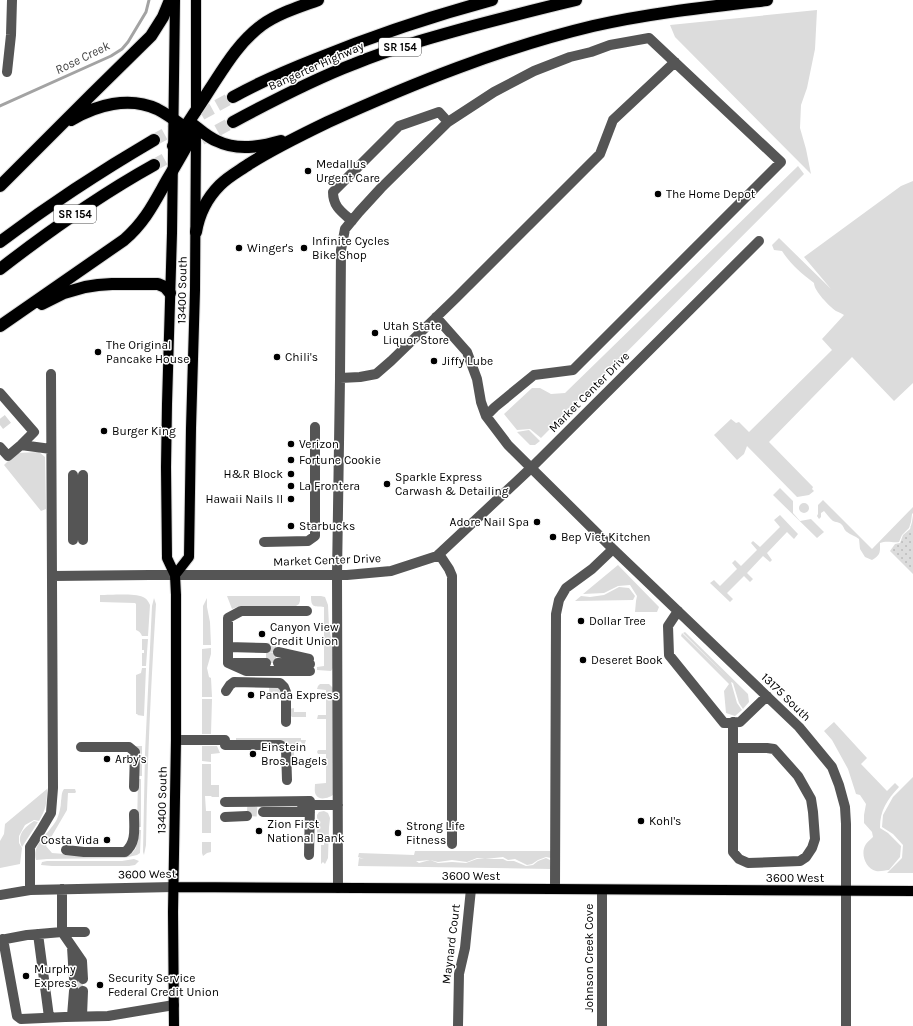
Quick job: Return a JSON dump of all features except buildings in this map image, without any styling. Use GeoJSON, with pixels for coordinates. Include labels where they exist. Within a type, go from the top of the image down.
{"type":"FeatureCollection","features":[{"type":"Feature","properties":{"kind":"highway"},"geometry":{"type":"LineString","coordinates":[[0,186],[151,36],[163,17],[170,0]]}},
{"type":"Feature","properties":{"kind":"highway"},"geometry":{"type":"LineString","coordinates":[[0,326],[133,232],[146,216],[173,170],[193,129],[196,110],[230,57],[252,33],[262,26],[278,16],[318,0]]}},
{"type":"Feature","properties":{"kind":"highway","name":"Bangerter Highway"},"geometry":{"type":"LineString","coordinates":[[233,97],[271,78],[334,52],[416,22],[492,0]]}},
{"type":"Feature","properties":{"kind":"highway","name":"Bangerter Highway"},"geometry":{"type":"LineString","coordinates":[[233,122],[302,86],[338,70],[383,53],[438,36],[576,0]]}},
{"type":"Feature","properties":{"kind":"highway"},"geometry":{"type":"LineString","coordinates":[[196,232],[204,206],[221,184],[229,177],[301,134],[429,78],[539,40],[594,26],[647,16],[767,0]]}},
{"type":"Feature","properties":{"kind":"highway"},"geometry":{"type":"LineString","coordinates":[[55,131],[65,123],[88,111],[116,103],[131,103],[148,106],[174,115],[193,129],[216,141],[239,147],[271,143],[301,134]]}},
{"type":"Feature","properties":{"kind":"highway"},"geometry":{"type":"LineString","coordinates":[[173,146],[193,129]]}},
{"type":"Feature","properties":{"kind":"highway","name":"SR 154"},"geometry":{"type":"LineString","coordinates":[[0,242],[70,192],[154,140]]}},
{"type":"Feature","properties":{"kind":"highway","name":"SR 154"},"geometry":{"type":"LineString","coordinates":[[0,269],[89,205],[154,165]]}},
{"type":"Feature","properties":{"kind":"highway"},"geometry":{"type":"LineString","coordinates":[[13,316],[64,293],[98,285],[158,284],[165,287],[170,293]]}},
{"type":"Feature","properties":{"kind":"main road","name":"13400 South"},"geometry":{"type":"LineString","coordinates":[[174,1026],[176,740],[175,575],[167,558],[166,409],[172,233],[175,0]]}},
{"type":"Feature","properties":{"kind":"main road"},"geometry":{"type":"LineString","coordinates":[[196,0],[196,110]]}},
{"type":"Feature","properties":{"kind":"main road","name":"13400 South"},"geometry":{"type":"LineString","coordinates":[[175,575],[189,557],[196,232],[193,129]]}},
{"type":"Feature","properties":{"kind":"main road","name":"3600 West"},"geometry":{"type":"LineString","coordinates":[[174,886],[913,892]]}},
{"type":"Feature","properties":{"kind":"street"},"geometry":{"type":"LineString","coordinates":[[7,72],[11,35],[12,0]]}},
{"type":"Feature","properties":{"kind":"street"},"geometry":{"type":"LineString","coordinates":[[338,888],[337,575],[340,250],[345,229],[381,188],[448,122],[494,92],[534,71],[570,57],[591,52],[610,45],[649,38],[781,162],[574,370],[534,375],[486,416],[481,402],[477,379],[467,352],[436,316]]}},
{"type":"Feature","properties":{"kind":"street"},"geometry":{"type":"LineString","coordinates":[[340,378],[360,377],[376,374],[392,361],[600,154],[613,120],[675,62]]}},
{"type":"Feature","properties":{"kind":"street"},"geometry":{"type":"LineString","coordinates":[[352,221],[332,200],[332,192],[399,126],[439,112],[448,122]]}},
{"type":"Feature","properties":{"kind":"street","name":"Market Center Drive"},"geometry":{"type":"LineString","coordinates":[[52,576],[347,575],[392,571],[437,556],[531,468],[759,241]]}},
{"type":"Feature","properties":{"kind":"street"},"geometry":{"type":"LineString","coordinates":[[30,890],[30,846],[51,812],[53,788],[51,374]]}},
{"type":"Feature","properties":{"kind":"street"},"geometry":{"type":"LineString","coordinates":[[0,447],[8,456],[34,432],[13,415],[2,399]]}},
{"type":"Feature","properties":{"kind":"street","name":"13175 South"},"geometry":{"type":"LineString","coordinates":[[486,416],[508,445],[613,549],[799,727],[832,767],[845,806],[846,824],[846,1026]]}},
{"type":"Feature","properties":{"kind":"street"},"geometry":{"type":"LineString","coordinates":[[264,542],[308,541],[316,536],[315,427]]}},
{"type":"Feature","properties":{"kind":"street"},"geometry":{"type":"LineString","coordinates":[[21,445],[51,449]]}},
{"type":"Feature","properties":{"kind":"street"},"geometry":{"type":"LineString","coordinates":[[75,475],[76,540]]}},
{"type":"Feature","properties":{"kind":"street"},"geometry":{"type":"LineString","coordinates":[[555,889],[556,614],[559,600],[566,588],[592,569],[613,549]]}},
{"type":"Feature","properties":{"kind":"street"},"geometry":{"type":"LineString","coordinates":[[440,554],[452,576],[452,844]]}},
{"type":"Feature","properties":{"kind":"street"},"geometry":{"type":"LineString","coordinates":[[307,612],[241,611],[228,618],[228,655],[246,671],[310,665]]}},
{"type":"Feature","properties":{"kind":"street"},"geometry":{"type":"LineString","coordinates":[[678,611],[668,626],[669,655],[724,723],[740,722],[767,696]]}},
{"type":"Feature","properties":{"kind":"street"},"geometry":{"type":"LineString","coordinates":[[228,655],[266,655],[228,655]]}},
{"type":"Feature","properties":{"kind":"street"},"geometry":{"type":"LineString","coordinates":[[278,655],[292,655],[310,665],[278,655]]}},
{"type":"Feature","properties":{"kind":"street"},"geometry":{"type":"LineString","coordinates":[[226,691],[234,682],[280,683],[286,692],[286,722]]}},
{"type":"Feature","properties":{"kind":"street"},"geometry":{"type":"LineString","coordinates":[[733,722],[733,748],[733,852],[739,859],[748,862],[800,861],[806,857],[812,848],[815,839],[811,799],[798,776],[774,749],[733,748]]}},
{"type":"Feature","properties":{"kind":"street"},"geometry":{"type":"LineString","coordinates":[[176,740],[280,745],[286,748],[287,780]]}},
{"type":"Feature","properties":{"kind":"street"},"geometry":{"type":"LineString","coordinates":[[81,747],[129,747],[135,752],[134,787]]}},
{"type":"Feature","properties":{"kind":"street"},"geometry":{"type":"LineString","coordinates":[[263,811],[338,805]]}},
{"type":"Feature","properties":{"kind":"street"},"geometry":{"type":"LineString","coordinates":[[247,811],[225,809],[310,808]]}},
{"type":"Feature","properties":{"kind":"street"},"geometry":{"type":"LineString","coordinates":[[309,855],[310,808]]}},
{"type":"Feature","properties":{"kind":"street"},"geometry":{"type":"LineString","coordinates":[[66,850],[84,852],[126,852],[133,842],[134,814]]}},
{"type":"Feature","properties":{"kind":"street","name":"3600 West"},"geometry":{"type":"LineString","coordinates":[[0,895],[30,890],[174,886]]}},
{"type":"Feature","properties":{"kind":"street"},"geometry":{"type":"LineString","coordinates":[[62,889],[62,932],[82,961],[78,979]]}},
{"type":"Feature","properties":{"kind":"street","name":"Maynard Court"},"geometry":{"type":"LineString","coordinates":[[458,1026],[459,974],[465,948],[471,889]]}},
{"type":"Feature","properties":{"kind":"street","name":"Johnson Creek Cove"},"geometry":{"type":"LineString","coordinates":[[602,890],[602,1026]]}},
{"type":"Feature","properties":{"kind":"street"},"geometry":{"type":"LineString","coordinates":[[85,932],[38,934],[2,940],[17,1016],[21,1019],[108,1016],[174,1005]]}},
{"type":"Feature","properties":{"kind":"street"},"geometry":{"type":"LineString","coordinates":[[38,934],[50,1017]]}},
{"type":"Feature","properties":{"kind":"street"},"geometry":{"type":"LineString","coordinates":[[77,1016],[78,991]]}},
{"type":"Feature","properties":{"kind":"shaded area"},"geometry":{"type":"Polygon","coordinates":[[[817,10],[815,49],[807,88],[801,105],[800,128],[811,174],[675,37],[670,25],[817,10]]]}},
{"type":"Feature","properties":{"kind":"shaded area"},"geometry":{"type":"Polygon","coordinates":[[[798,166],[804,174],[541,438],[530,429],[517,430],[504,414],[532,388],[540,388],[551,394],[565,393],[798,166]]]}},
{"type":"Feature","properties":{"kind":"shaded area"},"geometry":{"type":"Polygon","coordinates":[[[913,181],[913,383],[894,401],[852,357],[769,442],[813,487],[812,489],[814,491],[809,495],[797,497],[747,446],[744,454],[737,460],[714,435],[731,419],[736,423],[739,422],[749,432],[832,350],[822,339],[844,315],[830,306],[816,290],[814,283],[796,268],[782,251],[774,250],[772,245],[779,238],[831,289],[804,257],[901,186],[913,181]]]}},
{"type":"Feature","properties":{"kind":"shaded area"},"geometry":{"type":"Polygon","coordinates":[[[529,430],[540,441],[535,445],[530,445],[517,432],[529,430]]]}},
{"type":"Feature","properties":{"kind":"shaded area"},"geometry":{"type":"Polygon","coordinates":[[[39,452],[45,457],[46,509],[41,511],[4,465],[16,453],[39,452]]]}},
{"type":"Feature","properties":{"kind":"shaded area"},"geometry":{"type":"Polygon","coordinates":[[[780,488],[793,501],[793,513],[800,521],[811,519],[824,532],[817,538],[773,495],[780,488]]]}},
{"type":"Feature","properties":{"kind":"shaded area"},"geometry":{"type":"Polygon","coordinates":[[[823,500],[872,549],[913,507],[913,513],[909,528],[902,535],[899,542],[880,543],[879,553],[872,560],[865,557],[860,549],[859,539],[846,531],[841,524],[830,519],[824,511],[821,513],[821,517],[819,519],[817,516],[818,505],[823,500]]]}},
{"type":"Feature","properties":{"kind":"shaded area"},"geometry":{"type":"Polygon","coordinates":[[[802,503],[806,503],[808,504],[808,512],[802,513],[799,510],[799,506],[802,503]]]}},
{"type":"Feature","properties":{"kind":"shaded area"},"geometry":{"type":"Polygon","coordinates":[[[780,515],[798,534],[794,539],[787,532],[767,553],[772,560],[770,562],[763,556],[747,573],[753,579],[750,582],[744,576],[727,593],[733,599],[730,602],[710,583],[714,580],[720,586],[737,569],[732,563],[735,560],[741,566],[757,550],[751,543],[753,541],[760,547],[780,527],[774,520],[780,515]]]}},
{"type":"Feature","properties":{"kind":"shaded area"},"geometry":{"type":"Polygon","coordinates":[[[913,515],[913,574],[890,551],[895,544],[900,543],[903,535],[910,529],[913,515]]]}},
{"type":"Feature","properties":{"kind":"shaded area"},"geometry":{"type":"Polygon","coordinates":[[[618,565],[659,607],[657,612],[635,612],[637,596],[630,585],[618,586],[604,593],[583,594],[618,565]]]}},
{"type":"Feature","properties":{"kind":"shaded area"},"geometry":{"type":"Polygon","coordinates":[[[619,587],[629,588],[635,596],[633,600],[575,601],[581,596],[590,597],[604,595],[619,587]]]}},
{"type":"Feature","properties":{"kind":"shaded area"},"geometry":{"type":"Polygon","coordinates":[[[100,595],[134,595],[146,599],[150,605],[148,636],[142,636],[140,632],[136,630],[135,603],[100,602],[100,595]]]}},
{"type":"Feature","properties":{"kind":"shaded area"},"geometry":{"type":"Polygon","coordinates":[[[227,596],[300,596],[300,601],[296,606],[240,606],[232,609],[227,596]]]}},
{"type":"Feature","properties":{"kind":"shaded area"},"geometry":{"type":"Polygon","coordinates":[[[311,596],[325,597],[328,605],[329,627],[333,649],[333,668],[331,671],[317,670],[317,667],[324,666],[324,607],[314,606],[312,604],[311,596]]]}},
{"type":"Feature","properties":{"kind":"shaded area"},"geometry":{"type":"Polygon","coordinates":[[[154,598],[156,604],[147,785],[146,845],[144,855],[145,753],[152,606],[154,598]]]}},
{"type":"Feature","properties":{"kind":"shaded area"},"geometry":{"type":"Polygon","coordinates":[[[207,598],[211,645],[203,645],[203,606],[207,598]]]}},
{"type":"Feature","properties":{"kind":"shaded area"},"geometry":{"type":"Polygon","coordinates":[[[685,632],[748,694],[749,702],[743,709],[739,703],[733,683],[731,682],[737,703],[742,710],[735,716],[726,713],[724,691],[729,684],[681,636],[682,633],[727,677],[683,633],[685,632]]]}},
{"type":"Feature","properties":{"kind":"shaded area"},"geometry":{"type":"Polygon","coordinates":[[[142,639],[148,639],[146,666],[142,666],[142,653],[144,653],[144,650],[142,650],[142,639]]]}},
{"type":"Feature","properties":{"kind":"shaded area"},"geometry":{"type":"Polygon","coordinates":[[[211,648],[207,668],[209,677],[211,678],[212,697],[202,697],[202,649],[211,648]]]}},
{"type":"Feature","properties":{"kind":"shaded area"},"geometry":{"type":"Polygon","coordinates":[[[142,668],[146,668],[144,716],[136,714],[136,675],[141,673],[142,668]]]}},
{"type":"Feature","properties":{"kind":"shaded area"},"geometry":{"type":"Polygon","coordinates":[[[320,684],[329,684],[333,688],[334,794],[327,798],[317,797],[315,794],[315,784],[326,783],[326,754],[318,754],[317,752],[318,750],[326,750],[326,719],[317,719],[318,715],[326,715],[326,690],[317,689],[320,684]]]}},
{"type":"Feature","properties":{"kind":"shaded area"},"geometry":{"type":"Polygon","coordinates":[[[269,686],[278,687],[284,697],[271,697],[271,693],[269,693],[269,686]]]}},
{"type":"Feature","properties":{"kind":"shaded area"},"geometry":{"type":"Polygon","coordinates":[[[202,699],[212,699],[211,734],[202,734],[202,699]]]}},
{"type":"Feature","properties":{"kind":"shaded area"},"geometry":{"type":"Polygon","coordinates":[[[294,708],[294,712],[306,712],[306,717],[292,717],[289,709],[294,708]]]}},
{"type":"Feature","properties":{"kind":"shaded area"},"geometry":{"type":"Polygon","coordinates":[[[834,722],[867,758],[861,764],[887,791],[895,783],[899,787],[885,806],[880,822],[880,828],[888,833],[901,846],[900,857],[889,870],[876,871],[866,864],[863,852],[864,848],[873,837],[872,832],[864,823],[866,804],[860,795],[856,794],[848,769],[832,740],[824,731],[834,722]]]}},
{"type":"Feature","properties":{"kind":"shaded area"},"geometry":{"type":"Polygon","coordinates":[[[236,738],[301,738],[301,740],[306,740],[304,746],[300,741],[293,748],[294,764],[290,764],[288,745],[284,742],[236,741],[236,738]]]}},
{"type":"Feature","properties":{"kind":"shaded area"},"geometry":{"type":"Polygon","coordinates":[[[136,746],[142,746],[142,776],[138,776],[136,746]]]}},
{"type":"Feature","properties":{"kind":"shaded area"},"geometry":{"type":"Polygon","coordinates":[[[202,746],[217,746],[220,753],[211,754],[211,762],[202,761],[202,746]]]}},
{"type":"Feature","properties":{"kind":"shaded area"},"geometry":{"type":"Polygon","coordinates":[[[202,764],[211,764],[211,785],[219,785],[219,797],[205,796],[206,811],[211,811],[211,833],[202,833],[202,764]]]}},
{"type":"Feature","properties":{"kind":"shaded area"},"geometry":{"type":"Polygon","coordinates":[[[913,777],[913,873],[887,873],[902,858],[903,845],[893,834],[882,827],[883,815],[893,797],[913,777]]]}},
{"type":"Feature","properties":{"kind":"shaded area"},"geometry":{"type":"Polygon","coordinates":[[[138,779],[141,779],[141,827],[137,827],[138,779]]]}},
{"type":"Feature","properties":{"kind":"shaded area"},"geometry":{"type":"Polygon","coordinates":[[[47,789],[46,806],[39,821],[34,820],[25,825],[19,836],[19,843],[22,848],[20,864],[0,868],[0,841],[4,834],[5,824],[47,789]]]}},
{"type":"Feature","properties":{"kind":"shaded area"},"geometry":{"type":"Polygon","coordinates":[[[64,789],[75,789],[76,792],[68,793],[67,810],[46,846],[52,853],[77,855],[130,854],[136,848],[137,830],[141,830],[140,853],[124,858],[36,860],[35,854],[39,843],[57,819],[64,789]]]}},
{"type":"Feature","properties":{"kind":"shaded area"},"geometry":{"type":"Polygon","coordinates":[[[324,811],[328,813],[330,818],[328,858],[325,864],[323,862],[321,864],[321,845],[324,845],[324,838],[317,838],[317,815],[319,812],[324,811]]]}},
{"type":"Feature","properties":{"kind":"shaded area"},"geometry":{"type":"Polygon","coordinates":[[[34,821],[38,822],[22,847],[20,839],[22,832],[34,821]]]}},
{"type":"Feature","properties":{"kind":"shaded area"},"geometry":{"type":"Polygon","coordinates":[[[202,842],[211,842],[211,852],[203,856],[202,853],[202,842]]]}},
{"type":"Feature","properties":{"kind":"shaded area"},"geometry":{"type":"Polygon","coordinates":[[[415,851],[551,851],[551,858],[546,857],[527,865],[515,859],[508,860],[503,857],[485,859],[503,859],[507,861],[514,861],[526,866],[533,865],[546,858],[550,860],[551,869],[358,866],[359,858],[364,859],[358,857],[359,853],[414,855],[415,851]],[[477,858],[467,862],[452,860],[438,862],[430,860],[438,863],[466,863],[477,859],[485,859],[477,858]],[[430,860],[419,861],[416,861],[419,863],[430,860]]]}},
{"type":"Feature","properties":{"kind":"shaded area"},"geometry":{"type":"Polygon","coordinates":[[[134,859],[139,861],[135,865],[129,866],[41,865],[42,862],[47,861],[122,861],[134,859]]]}},
{"type":"Feature","properties":{"kind":"waterway","name":"Rose Creek"},"geometry":{"type":"LineString","coordinates":[[0,106],[111,56],[122,49],[128,42],[146,12],[149,0]]}},
{"type":"Feature","properties":{"kind":"tunnel"},"geometry":{"type":"LineString","coordinates":[[154,140],[233,97]]}},
{"type":"Feature","properties":{"kind":"tunnel"},"geometry":{"type":"LineString","coordinates":[[154,165],[233,122]]}},
{"type":"Feature","properties":{"kind":"tunnel"},"geometry":{"type":"LineString","coordinates":[[0,425],[9,418]]}},
{"type":"Feature","properties":{"kind":"tunnel"},"geometry":{"type":"LineString","coordinates":[[266,648],[278,647]]}},
{"type":"Feature","properties":{"kind":"tunnel"},"geometry":{"type":"LineString","coordinates":[[266,658],[278,658]]}},
{"type":"Feature","properties":{"kind":"tunnel"},"geometry":{"type":"LineString","coordinates":[[247,811],[263,812]]}},
{"type":"Feature","properties":{"kind":"tunnel"},"geometry":{"type":"LineString","coordinates":[[78,979],[78,991]]}},
{"type":"Feature","properties":{"kind":"place","name":"Medallus Urgent Care"},"geometry":{"type":"Point","coordinates":[308,171]}},
{"type":"Feature","properties":{"kind":"place","name":"The Home Depot"},"geometry":{"type":"Point","coordinates":[658,194]}},
{"type":"Feature","properties":{"kind":"place","name":"Winger's"},"geometry":{"type":"Point","coordinates":[239,248]}},
{"type":"Feature","properties":{"kind":"place","name":"Infinite Cycles Bike Shop"},"geometry":{"type":"Point","coordinates":[304,248]}},
{"type":"Feature","properties":{"kind":"place","name":"Utah State Liquor Store"},"geometry":{"type":"Point","coordinates":[375,333]}},
{"type":"Feature","properties":{"kind":"place","name":"The Original Pancake House"},"geometry":{"type":"Point","coordinates":[98,352]}},
{"type":"Feature","properties":{"kind":"place","name":"Chili's"},"geometry":{"type":"Point","coordinates":[277,357]}},
{"type":"Feature","properties":{"kind":"place","name":"Jiffy Lube"},"geometry":{"type":"Point","coordinates":[434,361]}},
{"type":"Feature","properties":{"kind":"place","name":"Burger King"},"geometry":{"type":"Point","coordinates":[104,431]}},
{"type":"Feature","properties":{"kind":"place","name":"Verizon"},"geometry":{"type":"Point","coordinates":[291,444]}},
{"type":"Feature","properties":{"kind":"place","name":"Fortune Cookie"},"geometry":{"type":"Point","coordinates":[291,460]}},
{"type":"Feature","properties":{"kind":"place","name":"H&R Block"},"geometry":{"type":"Point","coordinates":[291,474]}},
{"type":"Feature","properties":{"kind":"place","name":"Sparkle Express Carwash & Detailing"},"geometry":{"type":"Point","coordinates":[387,484]}},
{"type":"Feature","properties":{"kind":"place","name":"La Frontera"},"geometry":{"type":"Point","coordinates":[291,486]}},
{"type":"Feature","properties":{"kind":"place","name":"Hawaii Nails II"},"geometry":{"type":"Point","coordinates":[291,499]}},
{"type":"Feature","properties":{"kind":"place","name":"Adore Nail Spa"},"geometry":{"type":"Point","coordinates":[537,522]}},
{"type":"Feature","properties":{"kind":"place","name":"Starbucks"},"geometry":{"type":"Point","coordinates":[291,526]}},
{"type":"Feature","properties":{"kind":"place","name":"Bep Viet Kitchen"},"geometry":{"type":"Point","coordinates":[553,537]}},
{"type":"Feature","properties":{"kind":"place","name":"Dollar Tree"},"geometry":{"type":"Point","coordinates":[581,621]}},
{"type":"Feature","properties":{"kind":"place","name":"Canyon View Credit Union"},"geometry":{"type":"Point","coordinates":[262,634]}},
{"type":"Feature","properties":{"kind":"place","name":"Deseret Book"},"geometry":{"type":"Point","coordinates":[583,660]}},
{"type":"Feature","properties":{"kind":"place","name":"Panda Express"},"geometry":{"type":"Point","coordinates":[251,695]}},
{"type":"Feature","properties":{"kind":"place","name":"Einstein Bros. Bagels"},"geometry":{"type":"Point","coordinates":[253,754]}},
{"type":"Feature","properties":{"kind":"place","name":"Arby's"},"geometry":{"type":"Point","coordinates":[107,759]}},
{"type":"Feature","properties":{"kind":"place","name":"Kohl's"},"geometry":{"type":"Point","coordinates":[641,821]}},
{"type":"Feature","properties":{"kind":"place","name":"Zion First National Bank"},"geometry":{"type":"Point","coordinates":[259,831]}},
{"type":"Feature","properties":{"kind":"place","name":"Strong Life Fitness"},"geometry":{"type":"Point","coordinates":[398,833]}},
{"type":"Feature","properties":{"kind":"place","name":"Costa Vida"},"geometry":{"type":"Point","coordinates":[107,840]}},
{"type":"Feature","properties":{"kind":"place","name":"Murphy Express"},"geometry":{"type":"Point","coordinates":[26,976]}},
{"type":"Feature","properties":{"kind":"place","name":"Security Service Federal Credit Union"},"geometry":{"type":"Point","coordinates":[100,985]}}]}
